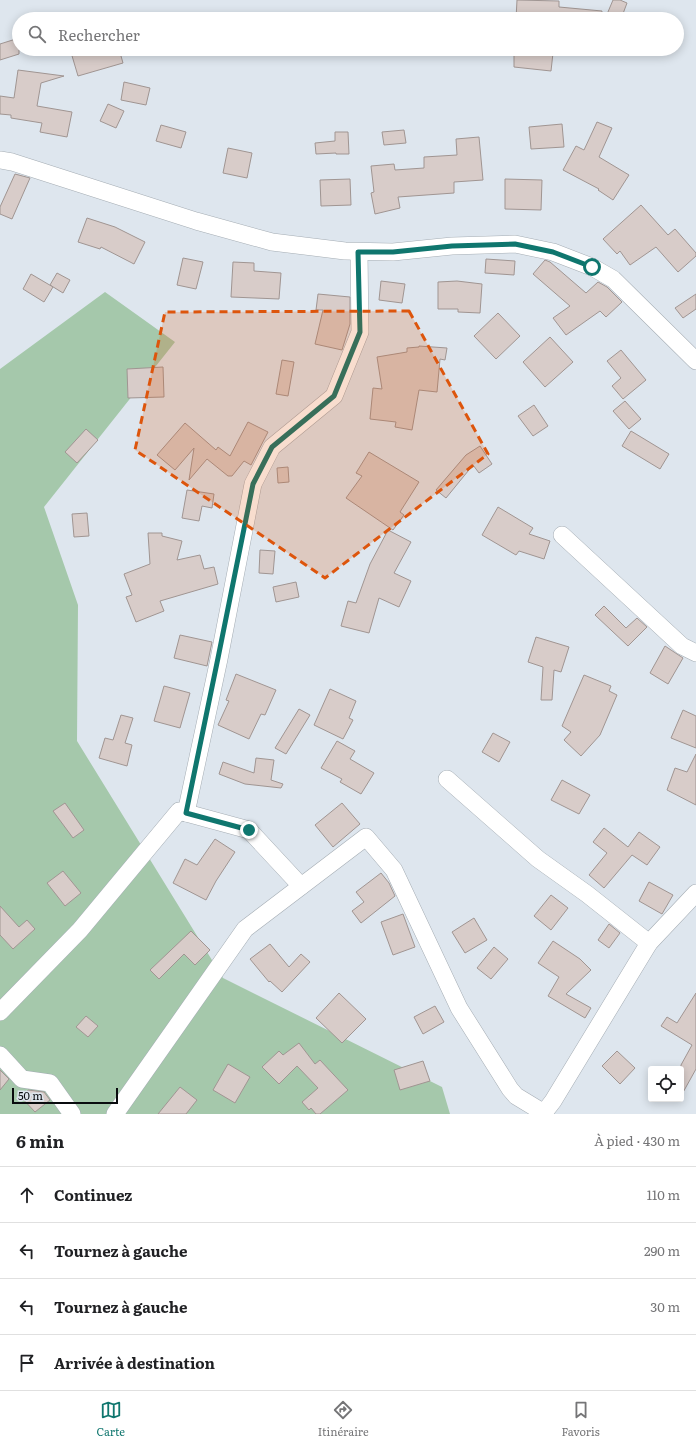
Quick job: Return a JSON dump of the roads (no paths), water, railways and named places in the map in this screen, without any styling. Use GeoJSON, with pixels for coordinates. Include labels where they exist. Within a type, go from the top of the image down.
{"type":"FeatureCollection","features":[{"type":"Feature","properties":{"kind":"street"},"geometry":{"type":"LineString","coordinates":[[0,160],[20,165],[196,222],[272,242],[358,252],[393,252],[452,246],[515,244],[553,252],[592,267],[613,279],[696,360]]}},
{"type":"Feature","properties":{"kind":"street"},"geometry":{"type":"LineString","coordinates":[[186,813],[253,484],[272,447],[334,396],[360,332],[358,252]]}},
{"type":"Feature","properties":{"kind":"street"},"geometry":{"type":"LineString","coordinates":[[562,535],[682,646],[696,653]]}},
{"type":"Feature","properties":{"kind":"street"},"geometry":{"type":"LineString","coordinates":[[447,779],[538,859],[587,894],[649,943]]}},
{"type":"Feature","properties":{"kind":"street"},"geometry":{"type":"LineString","coordinates":[[0,1012],[80,930],[179,811],[249,830],[301,886]]}},
{"type":"Feature","properties":{"kind":"street"},"geometry":{"type":"LineString","coordinates":[[115,1114],[246,929],[366,837],[394,870],[459,1008],[510,1089],[516,1096],[544,1113],[553,1101],[649,943],[696,893]]}},
{"type":"Feature","properties":{"kind":"street"},"geometry":{"type":"LineString","coordinates":[[0,1055],[22,1078],[50,1083],[72,1114]]}}]}
